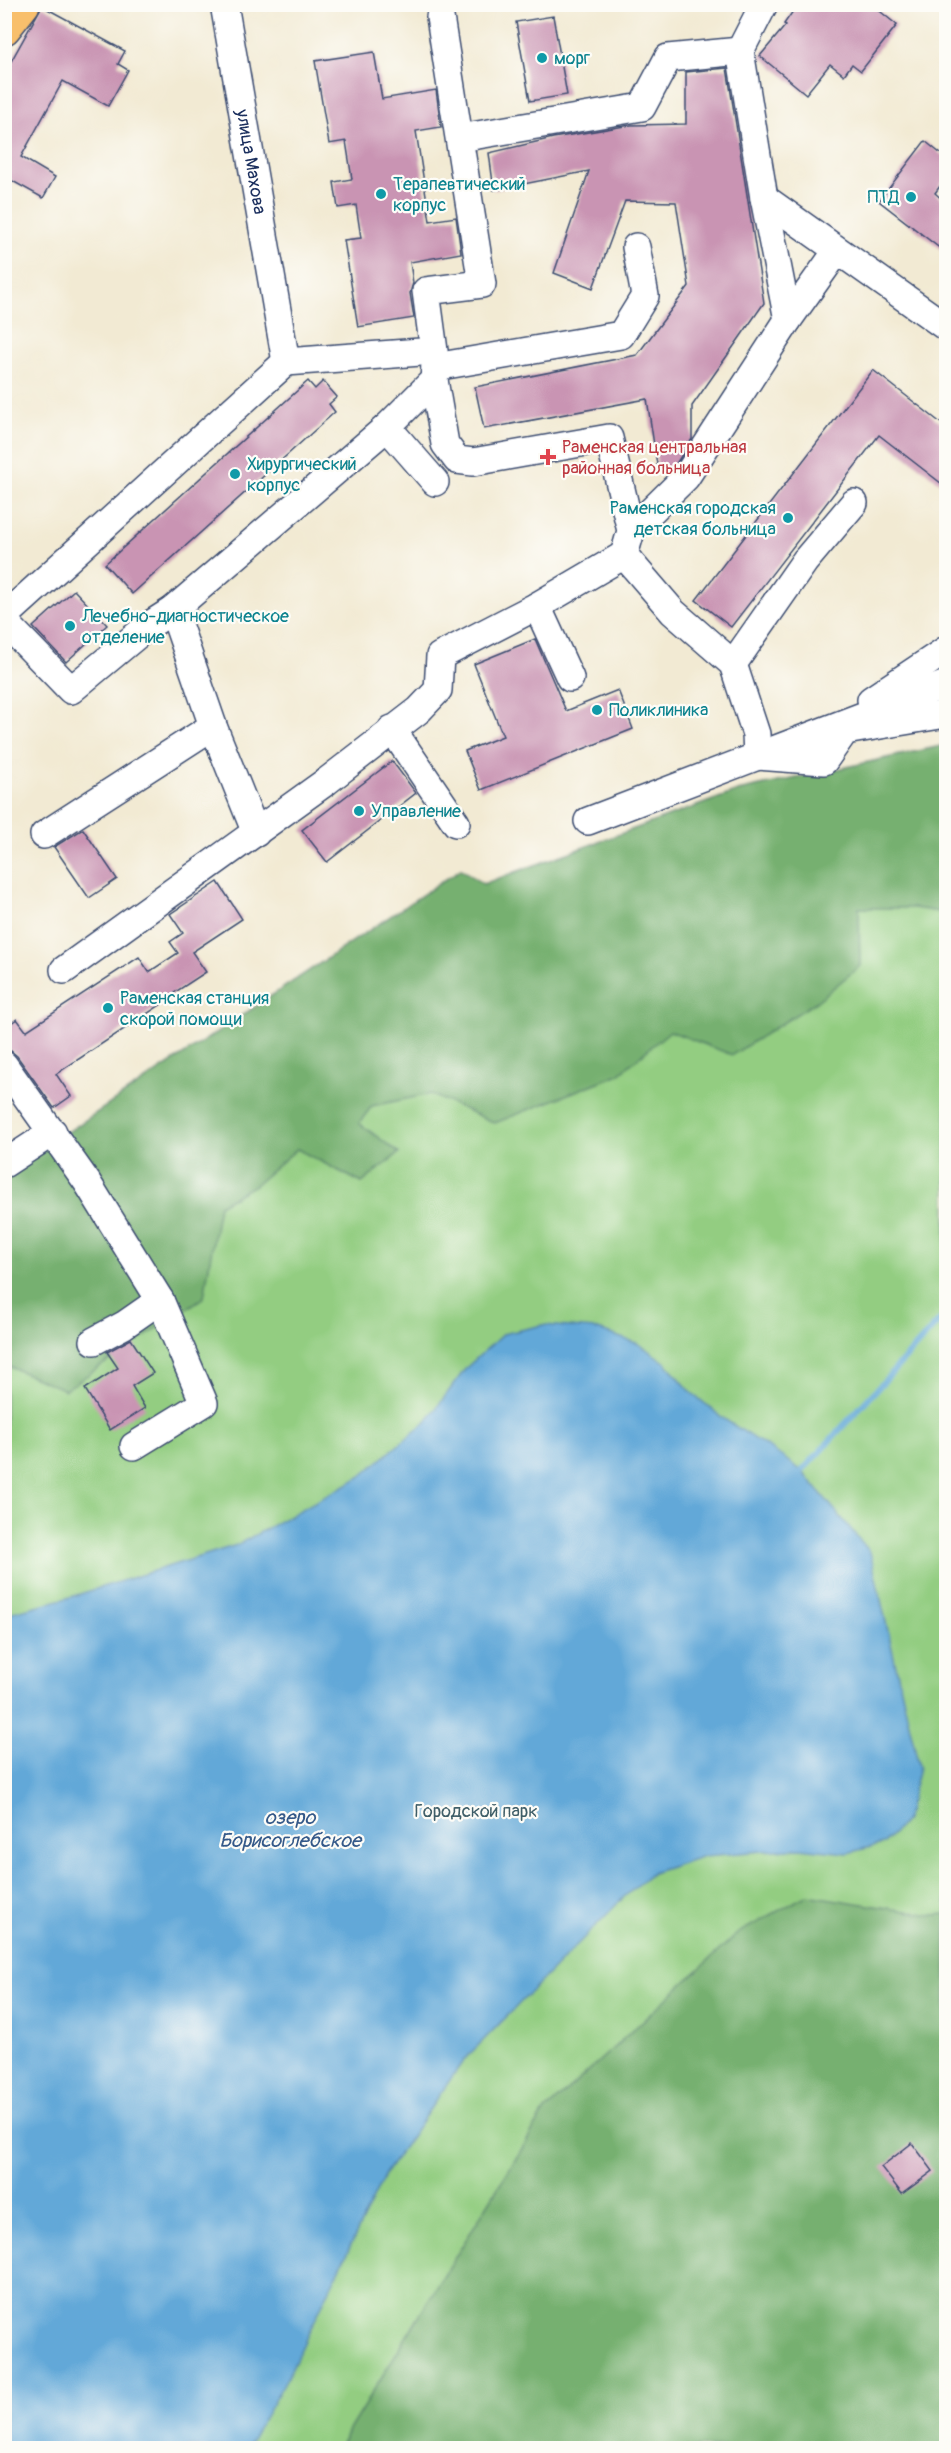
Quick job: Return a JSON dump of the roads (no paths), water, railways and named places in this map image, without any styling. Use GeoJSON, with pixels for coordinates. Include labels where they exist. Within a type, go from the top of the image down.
{"type":"FeatureCollection","features":[{"type":"Feature","properties":{"kind":"main road"},"geometry":{"type":"LineString","coordinates":[[4,28],[23,4]]}},
{"type":"Feature","properties":{"kind":"street","name":"улица Махова"},"geometry":{"type":"LineString","coordinates":[[224,4],[286,362]]}},
{"type":"Feature","properties":{"kind":"street"},"geometry":{"type":"LineString","coordinates":[[764,4],[740,51],[764,198],[788,320]]}},
{"type":"Feature","properties":{"kind":"street"},"geometry":{"type":"LineString","coordinates":[[440,17],[482,284],[426,291],[445,444],[457,460],[473,462],[609,438],[628,543],[673,612],[733,664],[756,734],[757,756]]}},
{"type":"Feature","properties":{"kind":"street"},"geometry":{"type":"LineString","coordinates":[[460,138],[642,107],[668,58],[740,51]]}},
{"type":"Feature","properties":{"kind":"street"},"geometry":{"type":"LineString","coordinates":[[764,198],[946,327]]}},
{"type":"Feature","properties":{"kind":"street"},"geometry":{"type":"LineString","coordinates":[[434,366],[387,427],[173,610],[148,626],[71,690],[4,619],[286,362],[434,366],[621,335],[645,296],[636,247]]}},
{"type":"Feature","properties":{"kind":"street"},"geometry":{"type":"LineString","coordinates":[[64,970],[327,781],[419,710],[438,690],[440,656],[537,606],[628,543],[686,477],[788,320],[837,251]]}},
{"type":"Feature","properties":{"kind":"street"},"geometry":{"type":"LineString","coordinates":[[387,427],[435,482]]}},
{"type":"Feature","properties":{"kind":"street"},"geometry":{"type":"LineString","coordinates":[[733,664],[805,561],[854,503]]}},
{"type":"Feature","properties":{"kind":"street"},"geometry":{"type":"LineString","coordinates":[[537,606],[570,678]]}},
{"type":"Feature","properties":{"kind":"street"},"geometry":{"type":"LineString","coordinates":[[173,610],[213,726],[256,833]]}},
{"type":"Feature","properties":{"kind":"street"},"geometry":{"type":"LineString","coordinates":[[830,727],[946,650]]}},
{"type":"Feature","properties":{"kind":"street"},"geometry":{"type":"LineString","coordinates":[[588,821],[946,684]]}},
{"type":"Feature","properties":{"kind":"street"},"geometry":{"type":"LineString","coordinates":[[757,756],[824,761],[845,731],[946,714]]}},
{"type":"Feature","properties":{"kind":"street"},"geometry":{"type":"LineString","coordinates":[[44,835],[213,726]]}},
{"type":"Feature","properties":{"kind":"street"},"geometry":{"type":"LineString","coordinates":[[392,729],[456,823]]}},
{"type":"Feature","properties":{"kind":"street"},"geometry":{"type":"LineString","coordinates":[[4,1065],[53,1132],[160,1300],[204,1404],[134,1446]]}},
{"type":"Feature","properties":{"kind":"street"},"geometry":{"type":"LineString","coordinates":[[4,1164],[53,1132]]}},
{"type":"Feature","properties":{"kind":"street"},"geometry":{"type":"LineString","coordinates":[[94,1341],[124,1325],[160,1300]]}},
{"type":"Feature","properties":{"kind":"water","name":"озеро Борисоглебское"},"geometry":{"type":"Polygon","coordinates":[[[543,1325],[595,1329],[639,1344],[666,1363],[692,1393],[724,1419],[802,1471],[870,1552],[919,1767],[906,1820],[883,1844],[847,1853],[800,1848],[704,1856],[652,1873],[624,1897],[463,2061],[385,2174],[288,2376],[247,2448],[5,2448],[5,1614],[67,1598],[237,1545],[360,1477],[426,1422],[466,1368],[503,1334],[543,1325]]]}},
{"type":"Feature","properties":{"kind":"waterway"},"geometry":{"type":"LineString","coordinates":[[802,1471],[940,1320],[946,1318]]}},
{"type":"Feature","properties":{"kind":"place","name":"морг"},"geometry":{"type":"Point","coordinates":[542,58]}},
{"type":"Feature","properties":{"kind":"place","name":"Терапевтический корпус"},"geometry":{"type":"Point","coordinates":[381,194]}},
{"type":"Feature","properties":{"kind":"place","name":"ПТД"},"geometry":{"type":"Point","coordinates":[911,197]}},
{"type":"Feature","properties":{"kind":"place","name":"Раменская центральная районная больница"},"geometry":{"type":"Point","coordinates":[548,457]}},
{"type":"Feature","properties":{"kind":"place","name":"Хирургический корпус"},"geometry":{"type":"Point","coordinates":[235,474]}},
{"type":"Feature","properties":{"kind":"place","name":"Раменская городская детская больница"},"geometry":{"type":"Point","coordinates":[788,518]}},
{"type":"Feature","properties":{"kind":"place","name":"Лечебно-диагностическое отделение"},"geometry":{"type":"Point","coordinates":[70,626]}},
{"type":"Feature","properties":{"kind":"place","name":"Поликлиника"},"geometry":{"type":"Point","coordinates":[597,710]}},
{"type":"Feature","properties":{"kind":"place","name":"Управление"},"geometry":{"type":"Point","coordinates":[359,811]}},
{"type":"Feature","properties":{"kind":"place","name":"Раменская станция скорой помощи"},"geometry":{"type":"Point","coordinates":[108,1008]}},
{"type":"Feature","properties":{"kind":"park label","name":"Городской парк"},"geometry":{"type":"Point","coordinates":[476,1811]}}]}
